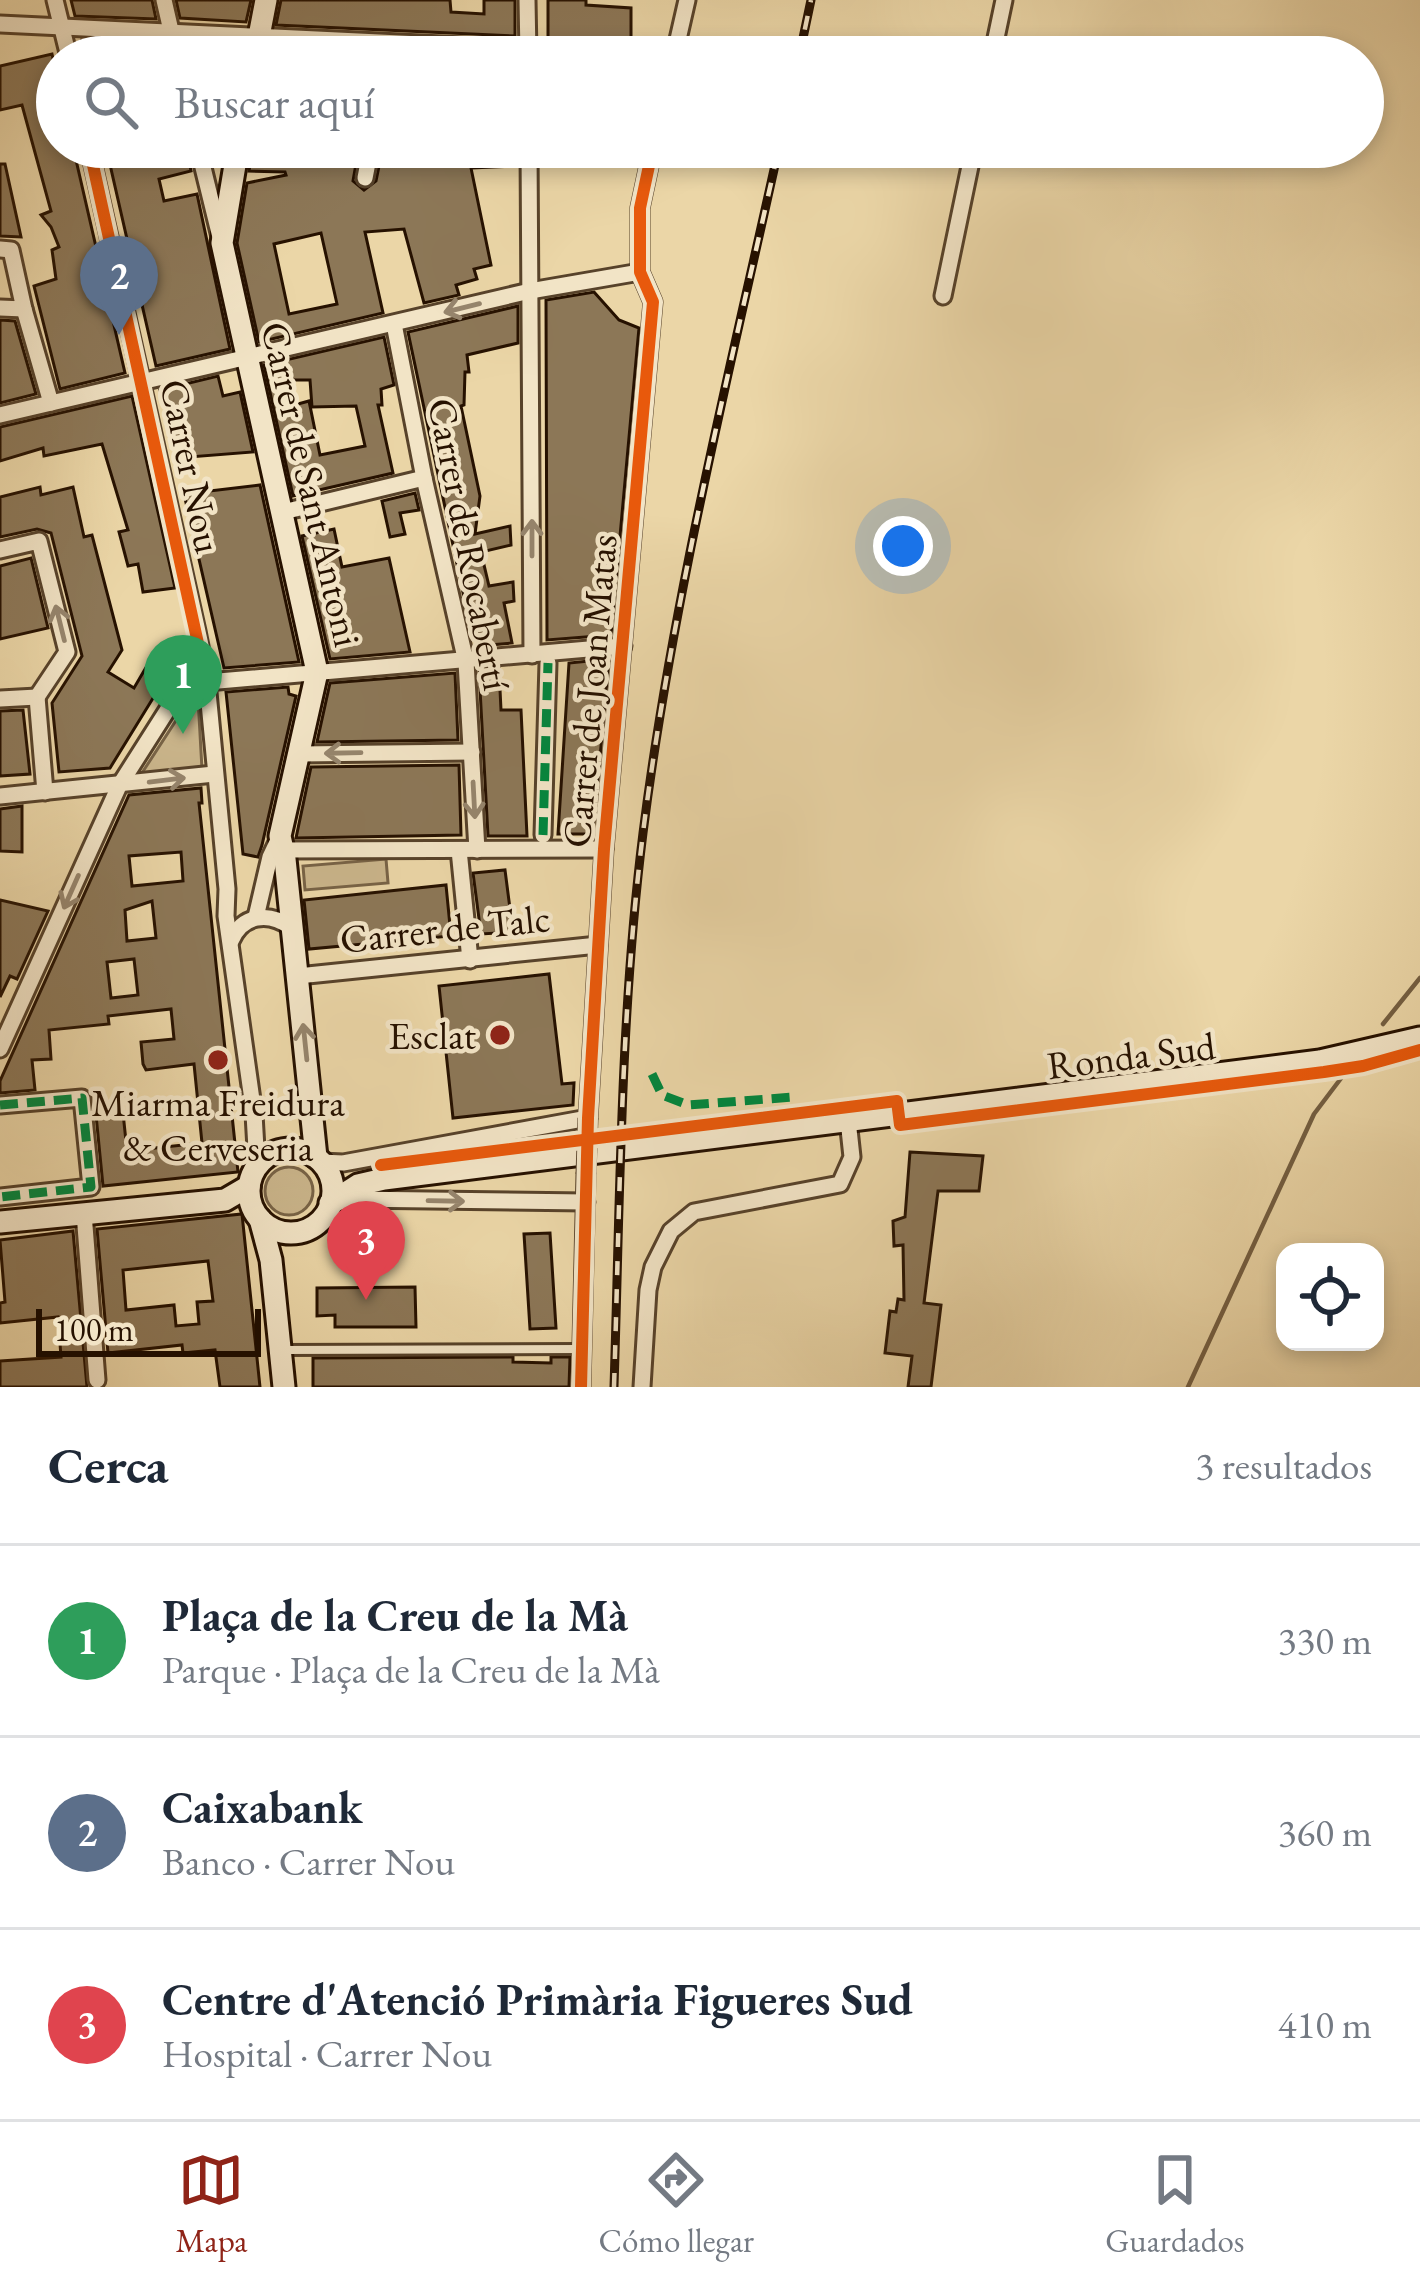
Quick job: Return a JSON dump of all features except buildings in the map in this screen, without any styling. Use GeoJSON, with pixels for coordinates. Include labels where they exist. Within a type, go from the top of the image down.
{"type":"FeatureCollection","features":[{"type":"Feature","properties":{"kind":"main road"},"geometry":{"type":"LineString","coordinates":[[259,36],[266,0]]}},
{"type":"Feature","properties":{"kind":"main road"},"geometry":{"type":"LineString","coordinates":[[222,243],[234,168]]}},
{"type":"Feature","properties":{"kind":"main road","name":"Carrer de Sant Antoni"},"geometry":{"type":"LineString","coordinates":[[222,243],[317,672],[281,843],[321,1163]]}},
{"type":"Feature","properties":{"kind":"main road","name":"Ronda Sud"},"geometry":{"type":"LineString","coordinates":[[330,1204],[358,1185],[384,1179],[1320,1061],[1420,1038]]}},
{"type":"Feature","properties":{"kind":"main road"},"geometry":{"type":"LineString","coordinates":[[255,1195],[280,1231],[291,1232],[315,1225],[330,1204],[332,1184],[321,1163],[284,1150],[255,1195],[271,1260],[284,1387]]}},
{"type":"Feature","properties":{"kind":"main road","name":"Ronda Sud"},"geometry":{"type":"LineString","coordinates":[[321,1163],[358,1178],[384,1179]]}},
{"type":"Feature","properties":{"kind":"main road"},"geometry":{"type":"LineString","coordinates":[[0,1222],[255,1195]]}},
{"type":"Feature","properties":{"kind":"main road"},"geometry":{"type":"LineString","coordinates":[[271,1260],[291,1232]]}},
{"type":"Feature","properties":{"kind":"street"},"geometry":{"type":"LineString","coordinates":[[56,0],[64,36]]}},
{"type":"Feature","properties":{"kind":"street"},"geometry":{"type":"LineString","coordinates":[[164,0],[172,36]]}},
{"type":"Feature","properties":{"kind":"street"},"geometry":{"type":"LineString","coordinates":[[527,0],[528,36]]}},
{"type":"Feature","properties":{"kind":"street"},"geometry":{"type":"LineString","coordinates":[[679,36],[687,0]]}},
{"type":"Feature","properties":{"kind":"street"},"geometry":{"type":"LineString","coordinates":[[996,36],[1004,0]]}},
{"type":"Feature","properties":{"kind":"street"},"geometry":{"type":"LineString","coordinates":[[0,24],[189,36]]}},
{"type":"Feature","properties":{"kind":"street","name":"Carrer Nou"},"geometry":{"type":"LineString","coordinates":[[94,168],[206,682],[255,1195]]}},
{"type":"Feature","properties":{"kind":"street","name":"Carrer de Sant Antoni"},"geometry":{"type":"LineString","coordinates":[[202,168],[222,243]]}},
{"type":"Feature","properties":{"kind":"street"},"geometry":{"type":"LineString","coordinates":[[365,178],[367,168]]}},
{"type":"Feature","properties":{"kind":"street"},"geometry":{"type":"LineString","coordinates":[[529,168],[532,655]]}},
{"type":"Feature","properties":{"kind":"street","name":"Carrer de Joan Matas"},"geometry":{"type":"LineString","coordinates":[[581,1387],[588,1118],[604,849],[653,302],[640,272],[640,208],[649,168]]}},
{"type":"Feature","properties":{"kind":"street"},"geometry":{"type":"LineString","coordinates":[[943,296],[970,168]]}},
{"type":"Feature","properties":{"kind":"street"},"geometry":{"type":"LineString","coordinates":[[206,188],[218,189],[231,182]]}},
{"type":"Feature","properties":{"kind":"street"},"geometry":{"type":"LineString","coordinates":[[0,249],[11,250],[51,403]]}},
{"type":"Feature","properties":{"kind":"street"},"geometry":{"type":"LineString","coordinates":[[0,415],[530,291],[640,272]]}},
{"type":"Feature","properties":{"kind":"street"},"geometry":{"type":"LineString","coordinates":[[0,308],[23,309]]}},
{"type":"Feature","properties":{"kind":"street","name":"Carrer de Rocabertí"},"geometry":{"type":"LineString","coordinates":[[394,324],[466,662],[472,752],[470,960]]}},
{"type":"Feature","properties":{"kind":"street"},"geometry":{"type":"LineString","coordinates":[[283,512],[424,478]]}},
{"type":"Feature","properties":{"kind":"street"},"geometry":{"type":"LineString","coordinates":[[0,550],[39,541],[68,652],[38,697],[45,792]]}},
{"type":"Feature","properties":{"kind":"street"},"geometry":{"type":"LineString","coordinates":[[206,682],[623,646]]}},
{"type":"Feature","properties":{"kind":"street"},"geometry":{"type":"LineString","coordinates":[[0,1049],[119,786],[201,657]]}},
{"type":"Feature","properties":{"kind":"street"},"geometry":{"type":"LineString","coordinates":[[543,836],[548,663]]}},
{"type":"Feature","properties":{"kind":"street"},"geometry":{"type":"LineString","coordinates":[[0,699],[38,697]]}},
{"type":"Feature","properties":{"kind":"street"},"geometry":{"type":"LineString","coordinates":[[299,754],[472,752]]}},
{"type":"Feature","properties":{"kind":"street"},"geometry":{"type":"LineString","coordinates":[[0,796],[214,774]]}},
{"type":"Feature","properties":{"kind":"street"},"geometry":{"type":"LineString","coordinates":[[281,843],[604,849]]}},
{"type":"Feature","properties":{"kind":"street","name":"Carrer de Sant Antoni"},"geometry":{"type":"LineString","coordinates":[[250,919],[270,857],[281,843]]}},
{"type":"Feature","properties":{"kind":"street","name":"Carrer Nou"},"geometry":{"type":"LineString","coordinates":[[227,889],[235,911],[250,919]]}},
{"type":"Feature","properties":{"kind":"street"},"geometry":{"type":"LineString","coordinates":[[231,941],[236,929],[250,919],[280,920],[290,927]]}},
{"type":"Feature","properties":{"kind":"street","name":"Carrer de Talc"},"geometry":{"type":"LineString","coordinates":[[298,976],[598,945]]}},
{"type":"Feature","properties":{"kind":"street"},"geometry":{"type":"LineString","coordinates":[[0,1105],[82,1097],[91,1186],[0,1196]]}},
{"type":"Feature","properties":{"kind":"street"},"geometry":{"type":"LineString","coordinates":[[321,1163],[343,1163],[588,1118]]}},
{"type":"Feature","properties":{"kind":"street"},"geometry":{"type":"LineString","coordinates":[[642,1387],[648,1290],[653,1267],[671,1232],[694,1212],[840,1184],[852,1157],[848,1120]]}},
{"type":"Feature","properties":{"kind":"street"},"geometry":{"type":"LineString","coordinates":[[330,1204],[350,1199],[586,1202]]}},
{"type":"Feature","properties":{"kind":"street"},"geometry":{"type":"LineString","coordinates":[[84,1213],[97,1380]]}},
{"type":"Feature","properties":{"kind":"lane"},"geometry":{"type":"LineString","coordinates":[[280,1350],[582,1349]]}},
{"type":"Feature","properties":{"kind":"shaded area"},"geometry":{"type":"Polygon","coordinates":[[[198,698],[202,769],[140,776],[190,699],[198,698]]]}},
{"type":"Feature","properties":{"kind":"shaded area"},"geometry":{"type":"Polygon","coordinates":[[[386,859],[388,883],[305,890],[303,866],[386,859]]]}},
{"type":"Feature","properties":{"kind":"shaded area"},"geometry":{"type":"Polygon","coordinates":[[[289,1167],[306,1174],[313,1191],[306,1208],[289,1215],[272,1208],[265,1191],[272,1174],[289,1167]]]}},
{"type":"Feature","properties":{"kind":"waterway"},"geometry":{"type":"LineString","coordinates":[[1383,1024],[1420,978]]}},
{"type":"Feature","properties":{"kind":"waterway"},"geometry":{"type":"LineString","coordinates":[[1188,1387],[1314,1114],[1345,1073]]}},
{"type":"Feature","properties":{"kind":"railway"},"geometry":{"type":"LineString","coordinates":[[803,36],[811,0]]}},
{"type":"Feature","properties":{"kind":"railway"},"geometry":{"type":"LineString","coordinates":[[614,1387],[625,1041],[643,833],[669,660],[774,168]]}},
{"type":"Feature","properties":{"kind":"marked path"},"geometry":{"type":"LineString","coordinates":[[543,835],[548,663]]}},
{"type":"Feature","properties":{"kind":"marked path"},"geometry":{"type":"LineString","coordinates":[[652,1074],[662,1095],[688,1105],[794,1097]]}},
{"type":"Feature","properties":{"kind":"marked path"},"geometry":{"type":"LineString","coordinates":[[0,1105],[82,1098],[91,1187],[0,1197]]}},
{"type":"Feature","properties":{"kind":"cycle path"},"geometry":{"type":"LineString","coordinates":[[94,168],[201,657]]}},
{"type":"Feature","properties":{"kind":"cycle path"},"geometry":{"type":"LineString","coordinates":[[581,1387],[588,1118],[604,849],[653,302],[640,272],[640,208],[649,168]]}},
{"type":"Feature","properties":{"kind":"cycle path"},"geometry":{"type":"LineString","coordinates":[[381,1165],[897,1101],[900,1125],[1324,1072],[1420,1050]]}},
{"type":"Feature","properties":{"kind":"place","name":"Caixabank"},"geometry":{"type":"Point","coordinates":[119,335]}},
{"type":"Feature","properties":{"kind":"place","name":"Plaça de la Creu de la Mà"},"geometry":{"type":"Point","coordinates":[183,734]}},
{"type":"Feature","properties":{"kind":"place","name":"Esclat"},"geometry":{"type":"Point","coordinates":[500,1035]}},
{"type":"Feature","properties":{"kind":"place","name":"Miarma Freidura & Cerveseria"},"geometry":{"type":"Point","coordinates":[218,1060]}},
{"type":"Feature","properties":{"kind":"place","name":"Centre d'Atenció Primària Figueres Sud"},"geometry":{"type":"Point","coordinates":[366,1300]}}]}
